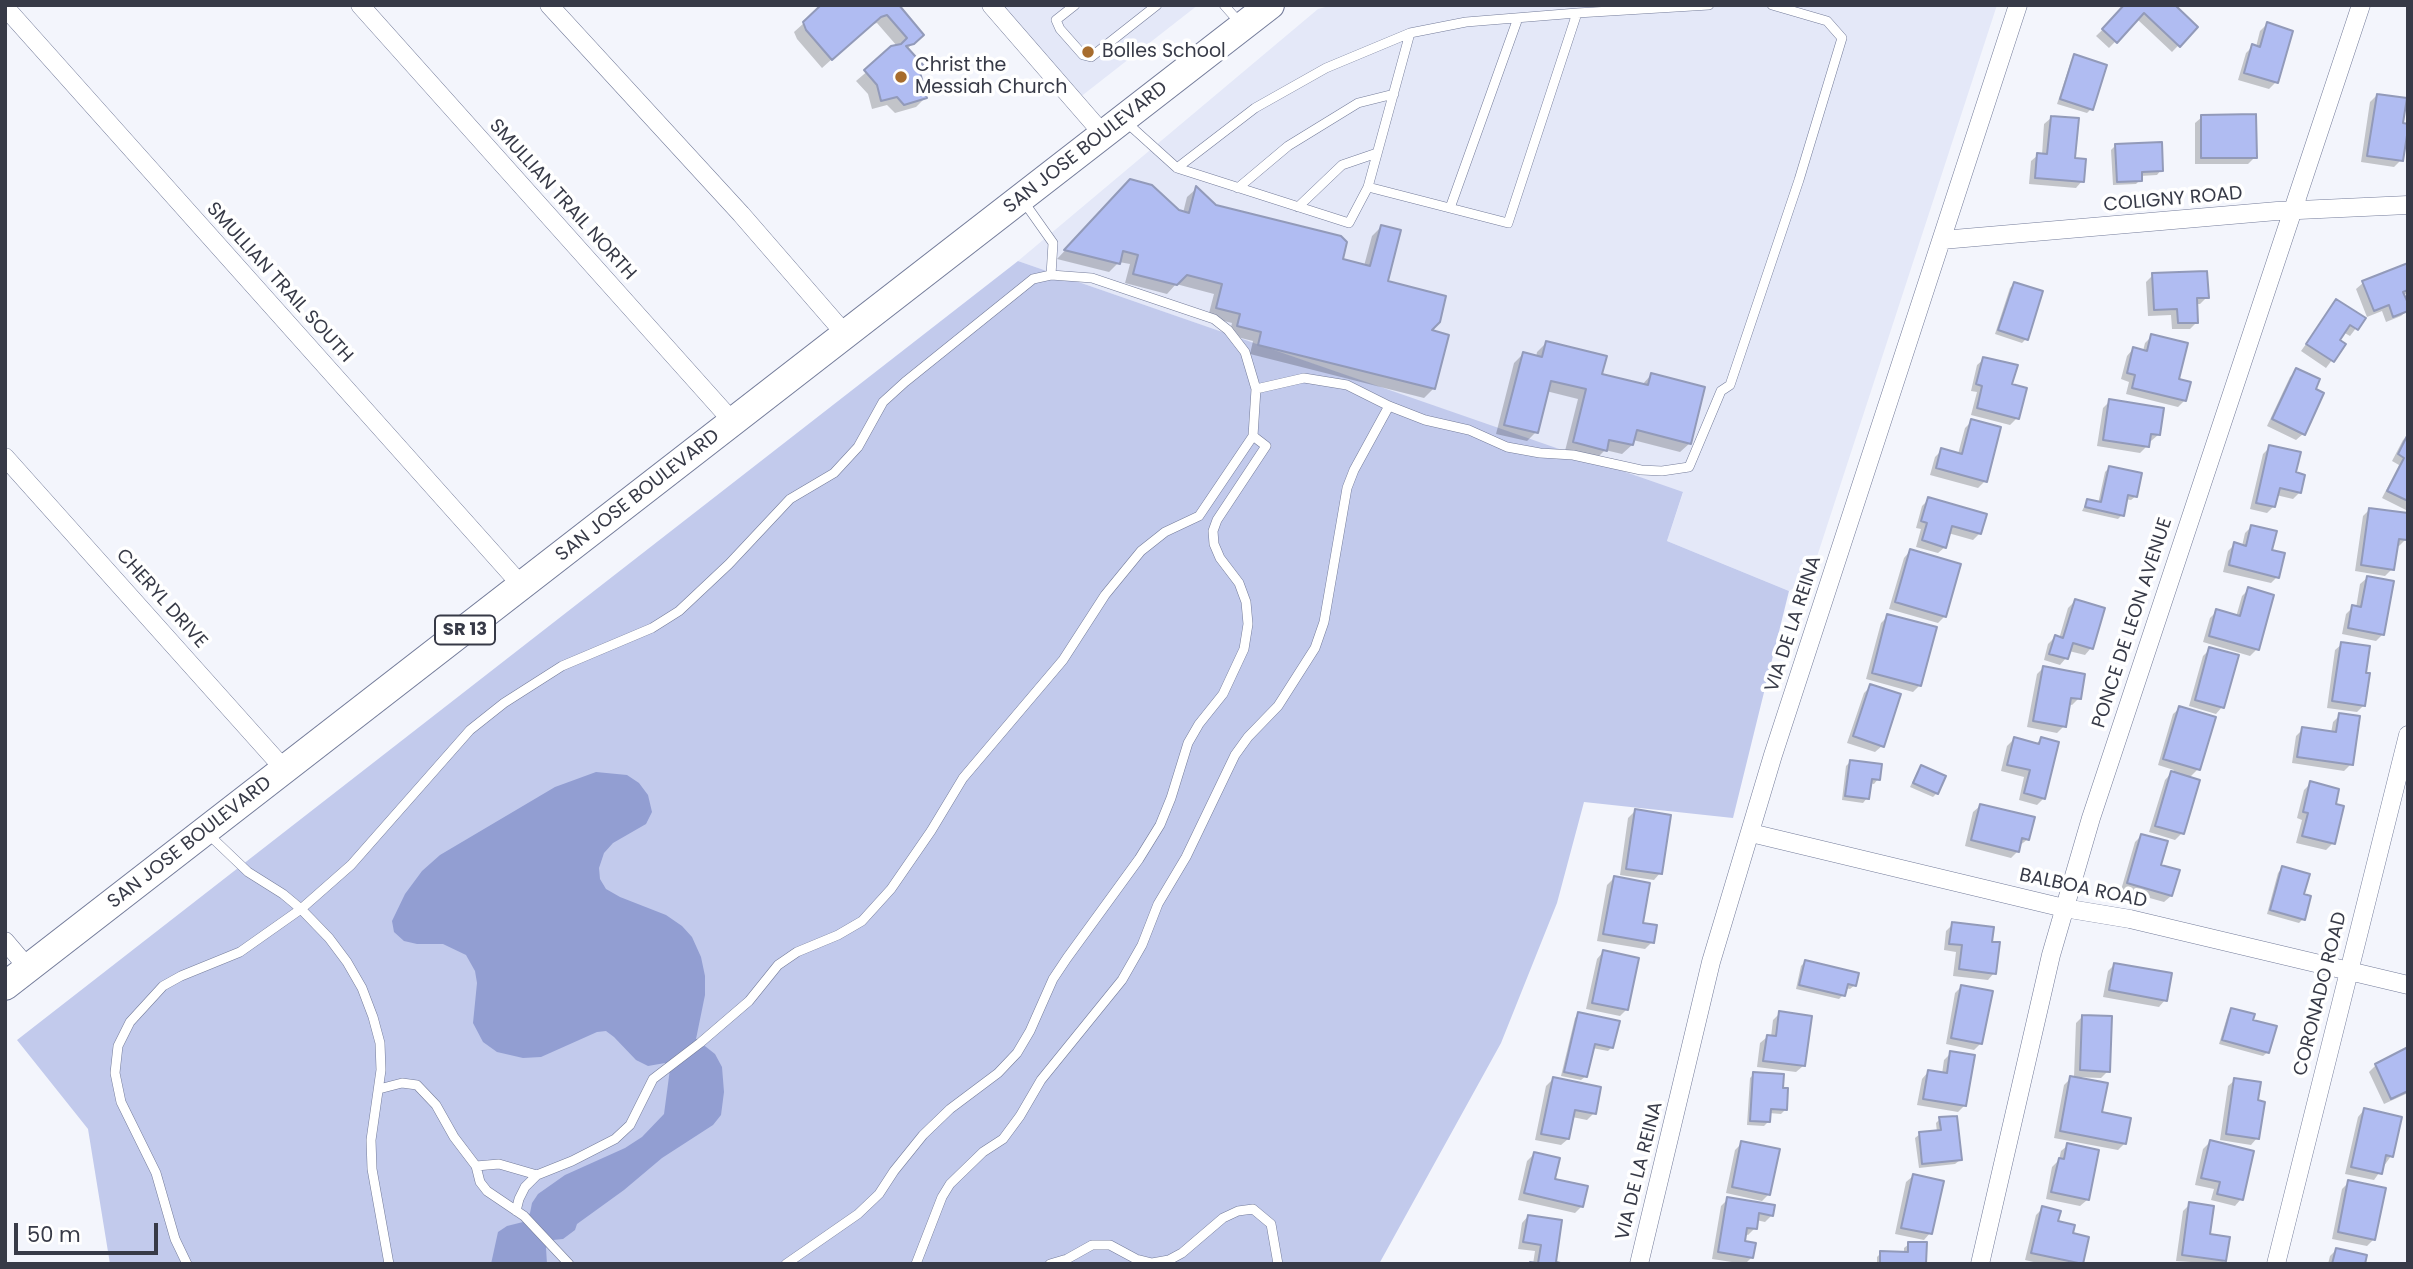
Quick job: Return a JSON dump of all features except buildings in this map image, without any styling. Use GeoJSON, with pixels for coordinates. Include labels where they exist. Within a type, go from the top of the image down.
{"type":"FeatureCollection","features":[{"type":"Feature","properties":{"kind":"main road","name":"SAN JOSE BOULEVARD"},"geometry":{"type":"LineString","coordinates":[[5,986],[1270,5]]}},
{"type":"Feature","properties":{"kind":"street","name":"SMULLIAN TRAIL NORTH"},"geometry":{"type":"LineString","coordinates":[[360,5],[733,422]]}},
{"type":"Feature","properties":{"kind":"street"},"geometry":{"type":"LineString","coordinates":[[549,5],[741,214],[846,335]]}},
{"type":"Feature","properties":{"kind":"street"},"geometry":{"type":"LineString","coordinates":[[991,5],[1113,126]]}},
{"type":"Feature","properties":{"kind":"street","name":"VIA DE LA REINA"},"geometry":{"type":"LineString","coordinates":[[1639,1264],[1711,962],[1773,755],[2018,5]]}},
{"type":"Feature","properties":{"kind":"street","name":"PONCE DE LEON AVENUE"},"geometry":{"type":"LineString","coordinates":[[1980,1264],[2064,908],[2091,818],[2361,5]]}},
{"type":"Feature","properties":{"kind":"street","name":"SMULLIAN TRAIL SOUTH"},"geometry":{"type":"LineString","coordinates":[[5,7],[522,586]]}},
{"type":"Feature","properties":{"kind":"street","name":"COLIGNY ROAD"},"geometry":{"type":"LineString","coordinates":[[1942,240],[2293,211],[2408,205]]}},
{"type":"Feature","properties":{"kind":"street","name":"CHERYL DRIVE"},"geometry":{"type":"LineString","coordinates":[[5,457],[285,769]]}},
{"type":"Feature","properties":{"kind":"street","name":"CORONADO ROAD"},"geometry":{"type":"LineString","coordinates":[[2276,1264],[2408,735]]}},
{"type":"Feature","properties":{"kind":"street","name":"BALBOA ROAD"},"geometry":{"type":"LineString","coordinates":[[1751,833],[2064,908],[2130,919],[2408,985]]}},
{"type":"Feature","properties":{"kind":"street"},"geometry":{"type":"LineString","coordinates":[[5,941],[28,968]]}},
{"type":"Feature","properties":{"kind":"lane"},"geometry":{"type":"LineString","coordinates":[[1075,5],[1056,20],[1060,29],[1083,55],[1091,57],[1157,5]]}},
{"type":"Feature","properties":{"kind":"lane"},"geometry":{"type":"LineString","coordinates":[[1224,5],[1243,26]]}},
{"type":"Feature","properties":{"kind":"lane"},"geometry":{"type":"LineString","coordinates":[[1177,168],[1255,108],[1326,68],[1410,33],[1466,22],[1709,5]]}},
{"type":"Feature","properties":{"kind":"lane"},"geometry":{"type":"LineString","coordinates":[[1256,389],[1304,378],[1348,385],[1425,420],[1469,430],[1507,447],[1573,455],[1642,470],[1662,471],[1689,467],[1721,391],[1730,385],[1799,180],[1842,38],[1827,21],[1772,5]]}},
{"type":"Feature","properties":{"kind":"lane"},"geometry":{"type":"LineString","coordinates":[[1367,187],[1508,223],[1577,13]]}},
{"type":"Feature","properties":{"kind":"lane"},"geometry":{"type":"LineString","coordinates":[[1450,208],[1518,18]]}},
{"type":"Feature","properties":{"kind":"lane"},"geometry":{"type":"LineString","coordinates":[[1113,126],[1177,168],[1349,223],[1367,187],[1410,33]]}},
{"type":"Feature","properties":{"kind":"lane"},"geometry":{"type":"LineString","coordinates":[[1238,188],[1288,146],[1358,103],[1394,94]]}},
{"type":"Feature","properties":{"kind":"lane"},"geometry":{"type":"LineString","coordinates":[[1298,207],[1342,165],[1377,153]]}},
{"type":"Feature","properties":{"kind":"lane"},"geometry":{"type":"LineString","coordinates":[[1022,199],[1053,243],[1051,275]]}},
{"type":"Feature","properties":{"kind":"lane"},"geometry":{"type":"LineString","coordinates":[[187,1264],[175,1239],[156,1173],[121,1102],[115,1073],[118,1046],[130,1022],[163,986],[240,952],[301,909],[351,865],[470,730],[505,703],[562,666],[652,628],[680,611],[790,499],[834,473],[858,447],[883,402],[1032,279],[1051,275],[1091,278],[1214,319],[1228,330],[1245,352],[1256,389],[1253,436],[1199,516],[1165,532],[1134,560],[1105,595],[1063,660],[963,778],[891,889],[862,921],[838,935],[797,952],[778,965],[748,1001],[653,1079],[630,1125],[615,1139],[537,1175],[525,1187],[519,1199],[520,1214]]}},
{"type":"Feature","properties":{"kind":"lane"},"geometry":{"type":"LineString","coordinates":[[916,1264],[942,1197],[950,1184],[983,1152],[1003,1139],[1041,1080],[1122,981],[1142,945],[1158,904],[1186,857],[1235,755],[1248,737],[1278,706],[1315,648],[1324,621],[1347,488],[1354,470],[1390,406]]}},
{"type":"Feature","properties":{"kind":"lane"},"geometry":{"type":"LineString","coordinates":[[786,1264],[858,1214],[879,1194],[923,1135],[998,1073],[1017,1053],[1053,979],[1139,859],[1160,825],[1188,743],[1223,694],[1244,649],[1248,624],[1246,602],[1239,583],[1220,558],[1214,544],[1213,531],[1217,520],[1266,446],[1253,436]]}},
{"type":"Feature","properties":{"kind":"lane"},"geometry":{"type":"LineString","coordinates":[[1227,474],[1242,484]]}},
{"type":"Feature","properties":{"kind":"lane"},"geometry":{"type":"LineString","coordinates":[[1199,516],[1213,531]]}},
{"type":"Feature","properties":{"kind":"lane"},"geometry":{"type":"LineString","coordinates":[[205,831],[248,872],[301,909],[335,946],[362,988],[380,1043],[379,1089],[371,1140],[372,1170],[389,1264]]}},
{"type":"Feature","properties":{"kind":"lane"},"geometry":{"type":"LineString","coordinates":[[379,1089],[402,1083],[416,1085],[436,1105],[454,1137],[476,1166],[480,1182],[487,1191],[520,1214],[569,1264]]}},
{"type":"Feature","properties":{"kind":"lane"},"geometry":{"type":"LineString","coordinates":[[476,1166],[499,1164],[537,1175]]}},
{"type":"Feature","properties":{"kind":"lane"},"geometry":{"type":"LineString","coordinates":[[1050,1264],[1067,1259],[1092,1245],[1110,1245],[1136,1259],[1152,1263],[1169,1260],[1182,1253],[1223,1218],[1238,1211],[1253,1209],[1271,1224],[1278,1264]]}},
{"type":"Feature","properties":{"kind":"shaded area","name":"Bolles School"},"geometry":{"type":"Polygon","coordinates":[[[998,5],[1198,5],[1079,98],[998,5]]]}},
{"type":"Feature","properties":{"kind":"shaded area"},"geometry":{"type":"Polygon","coordinates":[[[1333,5],[1997,5],[1810,578],[1789,591],[1667,541],[1683,493],[1018,261],[1318,9],[1333,5]]]}},
{"type":"Feature","properties":{"kind":"shaded area"},"geometry":{"type":"Polygon","coordinates":[[[1018,261],[1683,492],[1667,541],[1789,591],[1733,818],[1584,802],[1557,903],[1501,1043],[1379,1264],[110,1264],[88,1129],[17,1040],[1018,261]]]}},
{"type":"Feature","properties":{"kind":"shaded area"},"geometry":{"type":"Polygon","coordinates":[[[596,772],[627,775],[639,783],[648,795],[652,812],[646,824],[613,843],[604,853],[599,868],[600,879],[606,889],[666,915],[692,937],[701,957],[705,976],[705,995],[696,1039],[715,1054],[722,1067],[724,1092],[721,1115],[713,1125],[662,1158],[577,1224],[575,1230],[563,1239],[553,1240],[546,1248],[547,1264],[491,1264],[498,1232],[507,1226],[523,1222],[538,1194],[565,1175],[625,1148],[642,1137],[664,1114],[670,1069],[665,1063],[648,1066],[636,1060],[606,1031],[597,1032],[541,1057],[523,1058],[497,1052],[483,1042],[473,1023],[477,983],[475,971],[466,955],[443,944],[404,941],[394,932],[392,921],[405,894],[422,871],[440,855],[555,787],[596,772]]]}},
{"type":"Feature","properties":{"kind":"place","name":"Bolles School"},"geometry":{"type":"Point","coordinates":[1088,52]}},
{"type":"Feature","properties":{"kind":"place","name":"Christ the Messiah Church"},"geometry":{"type":"Point","coordinates":[901,77]}}]}
